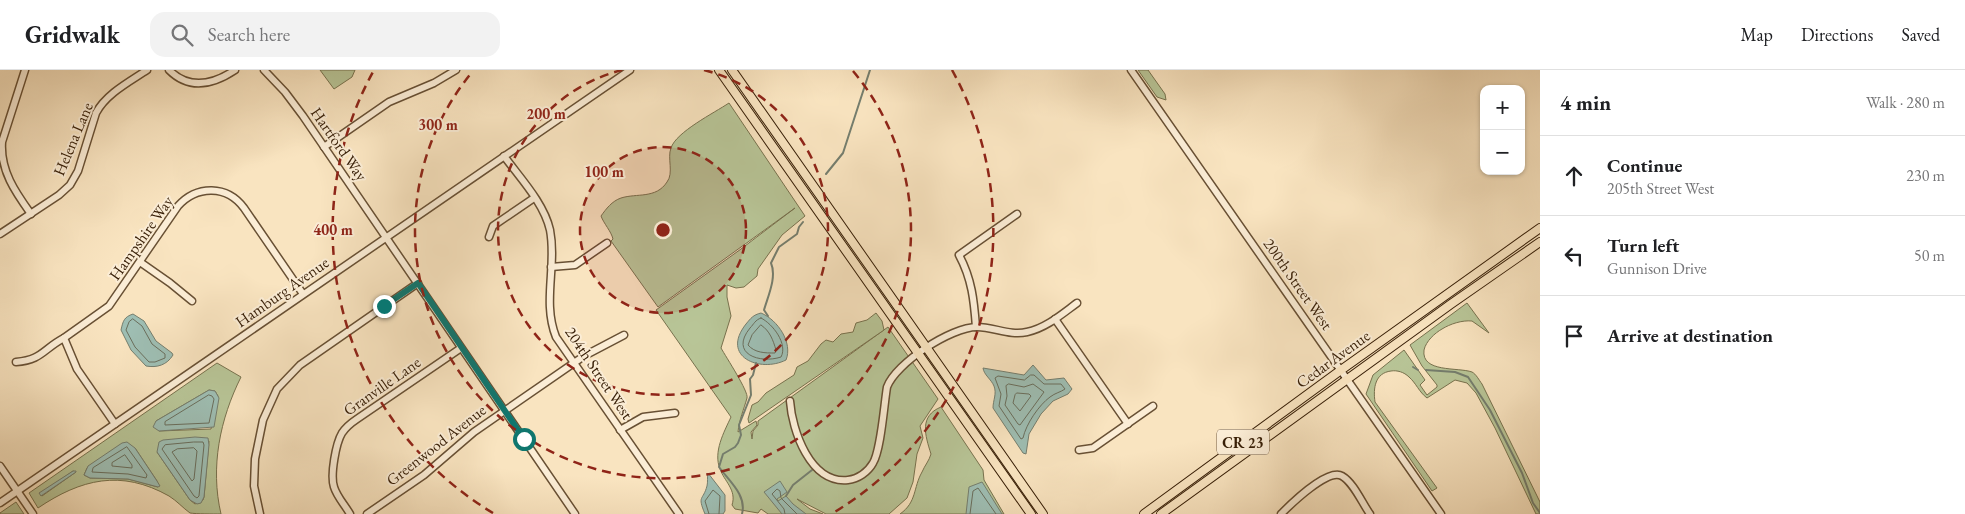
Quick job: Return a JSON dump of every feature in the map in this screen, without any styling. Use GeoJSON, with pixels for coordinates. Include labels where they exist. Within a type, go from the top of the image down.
{"type":"FeatureCollection","features":[{"type":"Feature","properties":{"kind":"main road"},"geometry":{"type":"LineString","coordinates":[[719,70],[1032,514]]}},
{"type":"Feature","properties":{"kind":"main road"},"geometry":{"type":"LineString","coordinates":[[732,70],[1043,514]]}},
{"type":"Feature","properties":{"kind":"main road","name":"Cedar Avenue"},"geometry":{"type":"LineString","coordinates":[[1144,514],[1540,228]]}},
{"type":"Feature","properties":{"kind":"main road","name":"Cedar Avenue"},"geometry":{"type":"LineString","coordinates":[[1161,514],[1451,304],[1540,242]]}},
{"type":"Feature","properties":{"kind":"street"},"geometry":{"type":"LineString","coordinates":[[25,70],[2,142],[0,157],[7,179],[31,214]]}},
{"type":"Feature","properties":{"kind":"street","name":"Helena Lane"},"geometry":{"type":"LineString","coordinates":[[0,234],[63,192],[74,180],[96,113],[110,96],[147,70]]}},
{"type":"Feature","properties":{"kind":"street"},"geometry":{"type":"LineString","coordinates":[[169,70],[184,80],[203,84],[218,80],[235,70]]}},
{"type":"Feature","properties":{"kind":"street","name":"Hartford Way"},"geometry":{"type":"LineString","coordinates":[[264,70],[289,97],[324,146],[574,514]]}},
{"type":"Feature","properties":{"kind":"street"},"geometry":{"type":"LineString","coordinates":[[324,146],[388,102],[434,83],[454,70]]}},
{"type":"Feature","properties":{"kind":"street","name":"Hamburg Avenue"},"geometry":{"type":"LineString","coordinates":[[0,503],[630,70]]}},
{"type":"Feature","properties":{"kind":"street","name":"200th Street West"},"geometry":{"type":"LineString","coordinates":[[1131,70],[1441,514]]}},
{"type":"Feature","properties":{"kind":"street","name":"204th Street West"},"geometry":{"type":"LineString","coordinates":[[504,156],[534,198],[545,216],[550,231],[549,310],[558,342],[678,513]]}},
{"type":"Feature","properties":{"kind":"street","name":"Hampshire Way"},"geometry":{"type":"LineString","coordinates":[[16,362],[34,359],[109,306],[183,201],[201,191],[220,191],[230,195],[242,205],[303,294]]}},
{"type":"Feature","properties":{"kind":"street"},"geometry":{"type":"LineString","coordinates":[[489,237],[494,226],[534,198]]}},
{"type":"Feature","properties":{"kind":"street"},"geometry":{"type":"LineString","coordinates":[[976,327],[971,283],[959,255],[1017,214]]}},
{"type":"Feature","properties":{"kind":"street"},"geometry":{"type":"LineString","coordinates":[[551,267],[575,265],[606,243]]}},
{"type":"Feature","properties":{"kind":"street"},"geometry":{"type":"LineString","coordinates":[[140,262],[192,301]]}},
{"type":"Feature","properties":{"kind":"street"},"geometry":{"type":"LineString","coordinates":[[260,514],[254,488],[255,459],[263,420],[277,389],[300,364],[418,283]]}},
{"type":"Feature","properties":{"kind":"street"},"geometry":{"type":"LineString","coordinates":[[790,401],[796,435],[817,468],[822,473],[837,480],[854,479],[862,475],[874,462],[887,387],[899,369],[952,332],[976,327],[1019,334],[1033,331],[1055,319],[1077,303]]}},
{"type":"Feature","properties":{"kind":"street"},"geometry":{"type":"LineString","coordinates":[[1055,319],[1128,424]]}},
{"type":"Feature","properties":{"kind":"street","name":"Greenwood Avenue"},"geometry":{"type":"LineString","coordinates":[[367,514],[424,475],[463,440],[504,411],[590,352],[624,335]]}},
{"type":"Feature","properties":{"kind":"street"},"geometry":{"type":"LineString","coordinates":[[64,338],[77,369],[115,424]]}},
{"type":"Feature","properties":{"kind":"street","name":"Granville Lane"},"geometry":{"type":"LineString","coordinates":[[350,514],[337,495],[332,482],[333,466],[342,432],[356,419],[461,348]]}},
{"type":"Feature","properties":{"kind":"street"},"geometry":{"type":"LineString","coordinates":[[1079,450],[1093,448],[1153,406]]}},
{"type":"Feature","properties":{"kind":"street"},"geometry":{"type":"LineString","coordinates":[[620,430],[643,417],[675,413]]}},
{"type":"Feature","properties":{"kind":"street"},"geometry":{"type":"LineString","coordinates":[[0,466],[34,514]]}},
{"type":"Feature","properties":{"kind":"street"},"geometry":{"type":"LineString","coordinates":[[1281,514],[1299,496],[1328,476],[1336,474],[1346,480],[1370,514]]}},
{"type":"Feature","properties":{"kind":"green space"},"geometry":{"type":"Polygon","coordinates":[[[320,70],[355,70],[352,77],[334,89],[320,70]]]}},
{"type":"Feature","properties":{"kind":"green space"},"geometry":{"type":"Polygon","coordinates":[[[1138,70],[1148,70],[1165,94],[1166,100],[1157,97],[1138,70]]]}},
{"type":"Feature","properties":{"kind":"green space"},"geometry":{"type":"Polygon","coordinates":[[[729,103],[805,216],[782,235],[758,269],[757,276],[744,287],[736,288],[727,285],[727,297],[731,316],[721,348],[747,394],[738,432],[756,421],[757,425],[751,432],[752,439],[753,431],[758,425],[758,421],[888,327],[938,399],[920,426],[923,438],[917,454],[913,482],[907,498],[889,514],[826,514],[797,499],[810,509],[823,514],[768,514],[761,509],[758,513],[735,509],[732,505],[733,495],[718,462],[720,442],[731,417],[656,310],[795,208],[658,307],[611,241],[613,239],[612,236],[601,216],[618,199],[646,195],[663,187],[670,174],[670,152],[674,142],[688,129],[729,103]]]}},
{"type":"Feature","properties":{"kind":"green space"},"geometry":{"type":"Polygon","coordinates":[[[1467,303],[1489,333],[1472,321],[1452,324],[1439,331],[1429,340],[1424,350],[1425,357],[1434,366],[1475,374],[1482,384],[1540,502],[1540,514],[1536,514],[1495,428],[1476,393],[1467,383],[1455,380],[1427,398],[1407,375],[1400,372],[1386,372],[1376,382],[1375,402],[1437,488],[1432,491],[1366,394],[1373,375],[1404,350],[1425,380],[1420,385],[1427,395],[1437,387],[1410,345],[1467,303]]]}},
{"type":"Feature","properties":{"kind":"green space"},"geometry":{"type":"Polygon","coordinates":[[[876,313],[882,321],[884,330],[749,423],[748,419],[752,405],[758,402],[766,393],[794,375],[797,367],[808,361],[821,344],[826,340],[833,342],[841,334],[853,332],[856,323],[867,320],[876,313]]]}},
{"type":"Feature","properties":{"kind":"green space"},"geometry":{"type":"Polygon","coordinates":[[[217,363],[241,377],[227,410],[219,444],[217,479],[221,514],[190,513],[169,496],[134,482],[118,480],[86,484],[54,498],[38,508],[29,493],[217,363]],[[209,390],[156,421],[159,431],[211,429],[218,396],[215,391],[209,390]],[[209,441],[157,452],[190,500],[195,504],[203,500],[209,441]],[[135,448],[87,468],[84,475],[90,478],[128,479],[158,487],[157,481],[135,448]],[[73,471],[46,490],[42,496],[76,472],[73,471]]]}},
{"type":"Feature","properties":{"kind":"green space"},"geometry":{"type":"Polygon","coordinates":[[[941,407],[983,470],[984,480],[1004,514],[900,514],[912,500],[919,478],[931,454],[926,433],[929,415],[941,407]]]}},
{"type":"Feature","properties":{"kind":"green space"},"geometry":{"type":"Polygon","coordinates":[[[16,502],[24,514],[0,514],[0,513],[16,502]]]}},
{"type":"Feature","properties":{"kind":"water"},"geometry":{"type":"Polygon","coordinates":[[[761,313],[778,326],[786,340],[788,353],[786,360],[776,364],[755,363],[746,359],[740,353],[738,345],[739,336],[751,318],[761,313]]]}},
{"type":"Feature","properties":{"kind":"water"},"geometry":{"type":"Polygon","coordinates":[[[133,314],[144,321],[156,341],[172,353],[171,358],[165,363],[154,367],[146,366],[131,350],[121,330],[124,320],[133,314]]]}},
{"type":"Feature","properties":{"kind":"water"},"geometry":{"type":"Polygon","coordinates":[[[1033,365],[1046,380],[1064,378],[1072,389],[1068,394],[1053,401],[1041,414],[1029,434],[1026,454],[1023,453],[993,408],[995,389],[983,368],[1024,375],[1033,365]]]}},
{"type":"Feature","properties":{"kind":"water"},"geometry":{"type":"Polygon","coordinates":[[[209,390],[215,391],[219,398],[214,427],[159,431],[153,427],[156,421],[209,390]]]}},
{"type":"Feature","properties":{"kind":"water"},"geometry":{"type":"Polygon","coordinates":[[[195,437],[208,438],[209,445],[204,497],[201,503],[197,504],[190,500],[157,452],[159,442],[163,440],[195,437]]]}},
{"type":"Feature","properties":{"kind":"water"},"geometry":{"type":"Polygon","coordinates":[[[127,442],[135,448],[160,486],[128,479],[90,478],[84,475],[88,466],[122,443],[127,442]]]}},
{"type":"Feature","properties":{"kind":"water"},"geometry":{"type":"Polygon","coordinates":[[[73,471],[76,472],[41,496],[39,493],[73,471]]]}},
{"type":"Feature","properties":{"kind":"water"},"geometry":{"type":"Polygon","coordinates":[[[708,473],[725,495],[725,511],[723,514],[705,514],[701,501],[707,486],[708,473]]]}},
{"type":"Feature","properties":{"kind":"water"},"geometry":{"type":"Polygon","coordinates":[[[780,481],[787,492],[777,499],[778,501],[786,496],[806,514],[782,514],[764,492],[780,481]]]}},
{"type":"Feature","properties":{"kind":"water"},"geometry":{"type":"Polygon","coordinates":[[[982,482],[1002,514],[966,514],[969,487],[982,482]]]}},
{"type":"Feature","properties":{"kind":"waterway"},"geometry":{"type":"LineString","coordinates":[[826,174],[843,153],[870,70]]}},
{"type":"Feature","properties":{"kind":"waterway"},"geometry":{"type":"LineString","coordinates":[[768,316],[764,310],[770,293],[773,274],[771,263],[779,247],[797,234],[803,222]]}},
{"type":"Feature","properties":{"kind":"waterway"},"geometry":{"type":"LineString","coordinates":[[742,514],[743,507],[740,494],[719,467],[723,454],[735,447],[741,435],[739,425],[751,395],[750,379],[756,363]]}},
{"type":"Feature","properties":{"kind":"waterway"},"geometry":{"type":"LineString","coordinates":[[1413,367],[1418,370]]}},
{"type":"Feature","properties":{"kind":"waterway"},"geometry":{"type":"LineString","coordinates":[[1426,370],[1455,372],[1468,377],[1490,410],[1522,473],[1533,503],[1540,513]]}},
{"type":"Feature","properties":{"kind":"waterway"},"geometry":{"type":"LineString","coordinates":[[786,496],[793,485],[812,470]]}},
{"type":"Feature","properties":{"kind":"route"},"geometry":{"type":"LineString","coordinates":[[384,306],[418,283],[524,439]]}}]}
